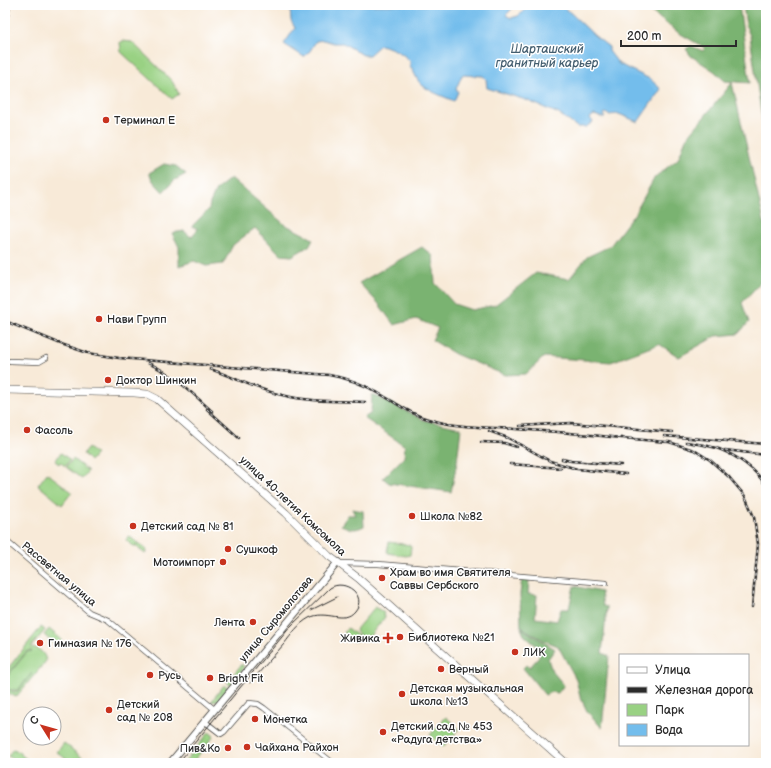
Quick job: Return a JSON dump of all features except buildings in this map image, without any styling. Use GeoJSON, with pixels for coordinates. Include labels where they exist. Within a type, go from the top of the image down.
{"type":"FeatureCollection","features":[{"type":"Feature","properties":{"kind":"main road"},"geometry":{"type":"LineString","coordinates":[[5,16],[7,5]]}},
{"type":"Feature","properties":{"kind":"main road","name":"улица 40-летия Комсомола"},"geometry":{"type":"LineString","coordinates":[[5,390],[134,393],[146,394],[157,399],[286,513],[329,556],[358,578],[566,763]]}},
{"type":"Feature","properties":{"kind":"street"},"geometry":{"type":"LineString","coordinates":[[10,361],[40,362],[46,358]]}},
{"type":"Feature","properties":{"kind":"street","name":"Рассветная улица"},"geometry":{"type":"LineString","coordinates":[[5,540],[89,612],[108,620],[214,709]]}},
{"type":"Feature","properties":{"kind":"street"},"geometry":{"type":"LineString","coordinates":[[338,562],[606,583]]}},
{"type":"Feature","properties":{"kind":"street","name":"улица Сыромолотова"},"geometry":{"type":"LineString","coordinates":[[170,763],[338,562]]}},
{"type":"Feature","properties":{"kind":"street"},"geometry":{"type":"LineString","coordinates":[[204,721],[220,734],[224,732],[250,703],[258,704],[333,763]]}},
{"type":"Feature","properties":{"kind":"green space"},"geometry":{"type":"Polygon","coordinates":[[[638,5],[739,5],[750,83],[725,81],[714,71],[691,56],[686,49],[691,46],[703,51],[705,48],[679,33],[650,11],[638,5]]]}},
{"type":"Feature","properties":{"kind":"green space"},"geometry":{"type":"Polygon","coordinates":[[[743,5],[766,5],[766,147],[750,36],[746,26],[743,5]]]}},
{"type":"Feature","properties":{"kind":"green space"},"geometry":{"type":"Polygon","coordinates":[[[120,42],[132,42],[172,81],[179,94],[172,99],[121,52],[120,42]]]}},
{"type":"Feature","properties":{"kind":"green space"},"geometry":{"type":"Polygon","coordinates":[[[732,83],[766,230],[766,276],[742,303],[749,322],[738,334],[716,336],[679,357],[659,344],[611,362],[544,357],[526,374],[505,375],[455,354],[432,340],[438,328],[416,319],[394,325],[378,303],[359,283],[422,247],[433,256],[435,283],[454,304],[472,310],[495,305],[536,273],[569,279],[587,257],[610,246],[635,213],[655,177],[678,159],[686,139],[732,83]]]}},
{"type":"Feature","properties":{"kind":"green space"},"geometry":{"type":"Polygon","coordinates":[[[164,164],[176,166],[186,174],[175,180],[163,192],[153,181],[149,173],[164,164]]]}},
{"type":"Feature","properties":{"kind":"green space"},"geometry":{"type":"Polygon","coordinates":[[[231,178],[284,224],[313,239],[309,246],[292,256],[281,255],[255,228],[233,245],[223,264],[206,266],[194,261],[179,266],[179,247],[172,233],[184,231],[191,237],[198,229],[192,226],[209,209],[216,190],[231,178]]]}},
{"type":"Feature","properties":{"kind":"green space"},"geometry":{"type":"Polygon","coordinates":[[[372,394],[424,420],[461,428],[457,462],[451,492],[389,483],[383,478],[404,457],[405,446],[364,418],[371,413],[372,394]]]}},
{"type":"Feature","properties":{"kind":"green space"},"geometry":{"type":"Polygon","coordinates":[[[88,448],[96,454],[90,461],[83,454],[88,448]]]}},
{"type":"Feature","properties":{"kind":"green space"},"geometry":{"type":"Polygon","coordinates":[[[61,453],[70,460],[65,466],[60,462],[59,464],[55,461],[61,453]]]}},
{"type":"Feature","properties":{"kind":"green space"},"geometry":{"type":"Polygon","coordinates":[[[73,459],[88,471],[82,479],[66,467],[73,459]]]}},
{"type":"Feature","properties":{"kind":"green space"},"geometry":{"type":"Polygon","coordinates":[[[47,473],[72,492],[62,505],[38,485],[47,473]]]}},
{"type":"Feature","properties":{"kind":"green space"},"geometry":{"type":"Polygon","coordinates":[[[352,509],[363,511],[364,526],[358,529],[347,528],[341,525],[348,515],[355,515],[352,509]]]}},
{"type":"Feature","properties":{"kind":"green space"},"geometry":{"type":"Polygon","coordinates":[[[129,536],[147,550],[145,554],[135,545],[133,547],[126,540],[129,536]]]}},
{"type":"Feature","properties":{"kind":"green space"},"geometry":{"type":"Polygon","coordinates":[[[389,542],[410,545],[410,555],[406,556],[388,553],[389,542]]]}},
{"type":"Feature","properties":{"kind":"green space"},"geometry":{"type":"Polygon","coordinates":[[[522,578],[529,579],[528,594],[537,595],[535,618],[557,621],[561,609],[569,609],[574,586],[601,592],[603,606],[607,607],[602,653],[609,656],[602,728],[587,711],[580,696],[576,679],[558,646],[543,640],[521,627],[520,594],[522,578]]]}},
{"type":"Feature","properties":{"kind":"green space"},"geometry":{"type":"Polygon","coordinates":[[[375,607],[383,612],[385,617],[366,639],[359,635],[356,631],[375,607]]]}},
{"type":"Feature","properties":{"kind":"green space"},"geometry":{"type":"Polygon","coordinates":[[[41,627],[45,630],[31,647],[37,648],[41,651],[46,661],[16,697],[6,692],[5,686],[9,690],[6,686],[5,679],[27,652],[32,651],[27,651],[5,678],[5,672],[41,627]],[[32,673],[18,690],[9,690],[18,691],[32,673]]]}},
{"type":"Feature","properties":{"kind":"green space"},"geometry":{"type":"Polygon","coordinates":[[[348,628],[359,637],[354,642],[344,633],[348,628]]]}},
{"type":"Feature","properties":{"kind":"green space"},"geometry":{"type":"Polygon","coordinates":[[[521,628],[555,649],[548,659],[552,671],[564,685],[558,693],[551,692],[545,695],[523,668],[526,665],[530,667],[539,657],[540,649],[524,635],[521,628]]]}},
{"type":"Feature","properties":{"kind":"green space"},"geometry":{"type":"Polygon","coordinates":[[[49,629],[62,640],[57,646],[44,635],[49,629]]]}},
{"type":"Feature","properties":{"kind":"green space"},"geometry":{"type":"Polygon","coordinates":[[[242,664],[244,668],[230,685],[227,682],[242,664]]]}},
{"type":"Feature","properties":{"kind":"green space"},"geometry":{"type":"Polygon","coordinates":[[[224,685],[228,688],[217,701],[211,702],[224,685]]]}},
{"type":"Feature","properties":{"kind":"green space"},"geometry":{"type":"Polygon","coordinates":[[[446,717],[459,729],[443,747],[430,735],[446,717]]]}},
{"type":"Feature","properties":{"kind":"green space"},"geometry":{"type":"Polygon","coordinates":[[[209,732],[214,736],[192,763],[184,763],[209,732]]]}},
{"type":"Feature","properties":{"kind":"green space"},"geometry":{"type":"Polygon","coordinates":[[[64,743],[89,763],[71,763],[57,752],[64,743]]]}},
{"type":"Feature","properties":{"kind":"green space"},"geometry":{"type":"Polygon","coordinates":[[[13,749],[31,763],[17,763],[8,756],[13,749]]]}},
{"type":"Feature","properties":{"kind":"water","name":"Шарташский гранитный карьер"},"geometry":{"type":"Polygon","coordinates":[[[287,5],[519,5],[514,7],[506,15],[511,18],[518,16],[530,5],[561,5],[609,47],[609,51],[619,64],[650,79],[661,89],[638,122],[619,114],[608,115],[606,113],[604,114],[604,118],[594,115],[590,118],[593,122],[586,127],[577,127],[559,114],[526,100],[487,88],[486,79],[483,76],[462,75],[456,89],[458,92],[454,101],[436,94],[423,86],[410,67],[410,61],[400,53],[385,46],[380,45],[369,55],[363,55],[343,43],[334,43],[324,40],[316,41],[304,57],[284,44],[295,28],[291,21],[290,8],[287,5]]]}},
{"type":"Feature","properties":{"kind":"tram line"},"geometry":{"type":"LineString","coordinates":[[178,763],[291,626],[330,588],[342,585],[348,587],[357,594],[359,600],[358,605],[351,615],[346,617],[322,615],[305,620],[250,683]]}},
{"type":"Feature","properties":{"kind":"tram line"},"geometry":{"type":"LineString","coordinates":[[311,610],[337,597]]}},
{"type":"Feature","properties":{"kind":"railway"},"geometry":{"type":"LineString","coordinates":[[5,321],[61,344],[88,353],[119,358],[336,376],[368,387],[419,416],[447,424],[669,442],[694,450],[710,460],[729,477],[745,496],[754,517],[758,544],[752,607]]}},
{"type":"Feature","properties":{"kind":"railway"},"geometry":{"type":"LineString","coordinates":[[148,363],[166,373],[190,391],[212,411]]}},
{"type":"Feature","properties":{"kind":"railway"},"geometry":{"type":"LineString","coordinates":[[210,369],[273,393],[303,399],[365,402]]}},
{"type":"Feature","properties":{"kind":"railway"},"geometry":{"type":"LineString","coordinates":[[207,409],[239,438]]}},
{"type":"Feature","properties":{"kind":"railway"},"geometry":{"type":"LineString","coordinates":[[520,426],[571,423],[672,432]]}},
{"type":"Feature","properties":{"kind":"railway"},"geometry":{"type":"LineString","coordinates":[[489,431],[508,438],[550,461],[577,469],[626,474]]}},
{"type":"Feature","properties":{"kind":"railway"},"geometry":{"type":"LineString","coordinates":[[664,436],[766,444]]}},
{"type":"Feature","properties":{"kind":"railway"},"geometry":{"type":"LineString","coordinates":[[481,442],[504,443],[517,447]]}},
{"type":"Feature","properties":{"kind":"railway"},"geometry":{"type":"LineString","coordinates":[[686,442],[715,448],[733,455],[757,474],[766,486]]}},
{"type":"Feature","properties":{"kind":"railway"},"geometry":{"type":"LineString","coordinates":[[725,450],[766,455]]}},
{"type":"Feature","properties":{"kind":"railway"},"geometry":{"type":"LineString","coordinates":[[562,459],[621,465]]}},
{"type":"Feature","properties":{"kind":"railway"},"geometry":{"type":"LineString","coordinates":[[510,464],[561,468]]}},
{"type":"Feature","properties":{"kind":"place","name":"Терминал Е"},"geometry":{"type":"Point","coordinates":[106,120]}},
{"type":"Feature","properties":{"kind":"place","name":"Нави Групп"},"geometry":{"type":"Point","coordinates":[99,319]}},
{"type":"Feature","properties":{"kind":"place","name":"Доктор Шинкин"},"geometry":{"type":"Point","coordinates":[108,380]}},
{"type":"Feature","properties":{"kind":"place","name":"Фасоль"},"geometry":{"type":"Point","coordinates":[27,430]}},
{"type":"Feature","properties":{"kind":"place","name":"Школа №82"},"geometry":{"type":"Point","coordinates":[412,516]}},
{"type":"Feature","properties":{"kind":"place","name":"Детский сад № 81"},"geometry":{"type":"Point","coordinates":[133,526]}},
{"type":"Feature","properties":{"kind":"place","name":"Сушкоф"},"geometry":{"type":"Point","coordinates":[228,549]}},
{"type":"Feature","properties":{"kind":"place","name":"Мотоимпорт"},"geometry":{"type":"Point","coordinates":[223,562]}},
{"type":"Feature","properties":{"kind":"place","name":"Храм во имя Святителя Саввы Сербского"},"geometry":{"type":"Point","coordinates":[382,578]}},
{"type":"Feature","properties":{"kind":"place","name":"Лента"},"geometry":{"type":"Point","coordinates":[253,622]}},
{"type":"Feature","properties":{"kind":"place","name":"Библиотека №21"},"geometry":{"type":"Point","coordinates":[400,637]}},
{"type":"Feature","properties":{"kind":"place","name":"Живика"},"geometry":{"type":"Point","coordinates":[388,638]}},
{"type":"Feature","properties":{"kind":"place","name":"Гимназия № 176"},"geometry":{"type":"Point","coordinates":[40,643]}},
{"type":"Feature","properties":{"kind":"place","name":"ЛИК"},"geometry":{"type":"Point","coordinates":[515,652]}},
{"type":"Feature","properties":{"kind":"place","name":"Верный"},"geometry":{"type":"Point","coordinates":[441,669]}},
{"type":"Feature","properties":{"kind":"place","name":"Русь"},"geometry":{"type":"Point","coordinates":[150,675]}},
{"type":"Feature","properties":{"kind":"place","name":"Bright Fit"},"geometry":{"type":"Point","coordinates":[210,678]}},
{"type":"Feature","properties":{"kind":"place","name":"Детская музыкальная школа №13"},"geometry":{"type":"Point","coordinates":[402,694]}},
{"type":"Feature","properties":{"kind":"place","name":"Детский сад № 208"},"geometry":{"type":"Point","coordinates":[109,710]}},
{"type":"Feature","properties":{"kind":"place","name":"Монетка"},"geometry":{"type":"Point","coordinates":[255,719]}},
{"type":"Feature","properties":{"kind":"place","name":"Детский сад № 453 «Радуга детства»"},"geometry":{"type":"Point","coordinates":[383,732]}},
{"type":"Feature","properties":{"kind":"place","name":"Чайхана Райхон"},"geometry":{"type":"Point","coordinates":[247,747]}},
{"type":"Feature","properties":{"kind":"place","name":"Пив&Ко"},"geometry":{"type":"Point","coordinates":[228,748]}}]}
